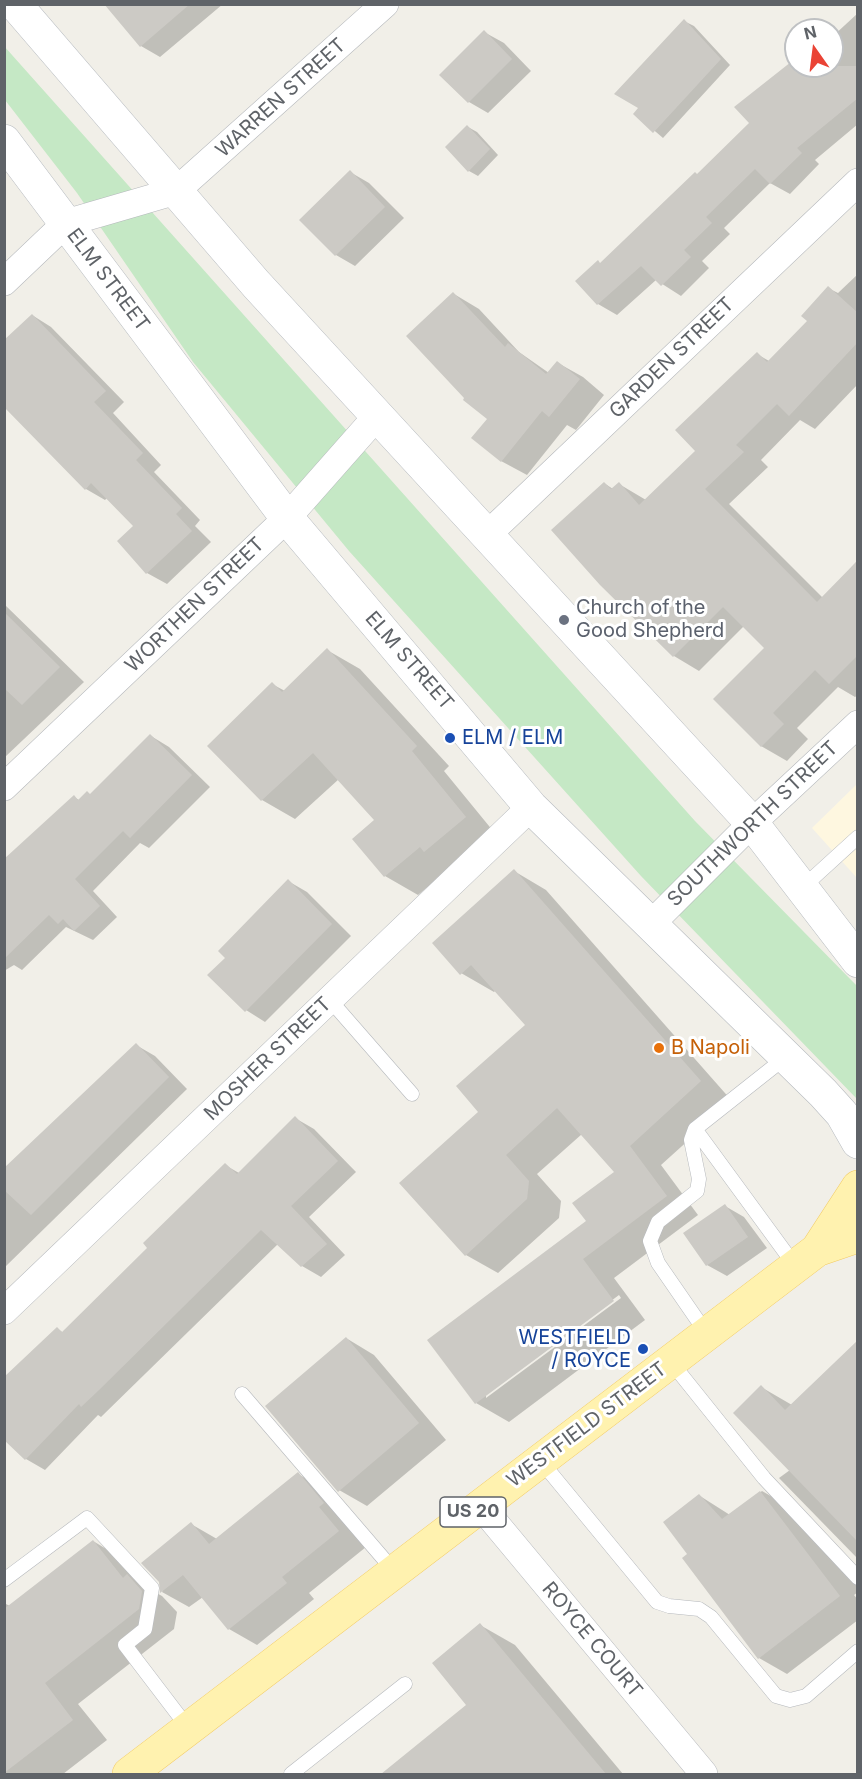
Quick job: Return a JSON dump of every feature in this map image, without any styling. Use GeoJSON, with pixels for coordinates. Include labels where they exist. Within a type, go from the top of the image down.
{"type":"FeatureCollection","features":[{"type":"Feature","properties":{"kind":"main road"},"geometry":{"type":"LineString","coordinates":[[15,4],[256,284],[752,823],[858,961]]}},
{"type":"Feature","properties":{"kind":"main road","name":"ELM STREET"},"geometry":{"type":"LineString","coordinates":[[9,157],[66,223],[287,518],[531,807],[842,1114],[858,1142]]}},
{"type":"Feature","properties":{"kind":"main road","name":"WESTFIELD STREET"},"geometry":{"type":"LineString","coordinates":[[806,1258],[858,1187]]}},
{"type":"Feature","properties":{"kind":"main road","name":"WESTFIELD STREET"},"geometry":{"type":"LineString","coordinates":[[129,1774],[806,1258],[858,1236]]}},
{"type":"Feature","properties":{"kind":"street","name":"WARREN STREET"},"geometry":{"type":"LineString","coordinates":[[176,192],[385,4]]}},
{"type":"Feature","properties":{"kind":"street","name":"GARDEN STREET"},"geometry":{"type":"LineString","coordinates":[[487,535],[858,182]]}},
{"type":"Feature","properties":{"kind":"street"},"geometry":{"type":"LineString","coordinates":[[4,282],[66,223],[176,192]]}},
{"type":"Feature","properties":{"kind":"street","name":"WORTHEN STREET"},"geometry":{"type":"LineString","coordinates":[[4,787],[287,518],[377,416]]}},
{"type":"Feature","properties":{"kind":"street","name":"SOUTHWORTH STREET"},"geometry":{"type":"LineString","coordinates":[[650,925],[752,823],[858,724]]}},
{"type":"Feature","properties":{"kind":"street","name":"MOSHER STREET"},"geometry":{"type":"LineString","coordinates":[[4,1311],[531,807]]}},
{"type":"Feature","properties":{"kind":"street","name":"ROYCE COURT"},"geometry":{"type":"LineString","coordinates":[[481,1506],[704,1774]]}},
{"type":"Feature","properties":{"kind":"lane"},"geometry":{"type":"LineString","coordinates":[[802,888],[858,837]]}},
{"type":"Feature","properties":{"kind":"lane"},"geometry":{"type":"LineString","coordinates":[[330,1000],[412,1094]]}},
{"type":"Feature","properties":{"kind":"lane"},"geometry":{"type":"LineString","coordinates":[[707,1334],[658,1263],[650,1241],[658,1222],[697,1191],[699,1179],[691,1140],[695,1129],[786,1057]]}},
{"type":"Feature","properties":{"kind":"lane"},"geometry":{"type":"LineString","coordinates":[[695,1129],[806,1258]]}},
{"type":"Feature","properties":{"kind":"lane"},"geometry":{"type":"LineString","coordinates":[[670,1361],[764,1478],[858,1578]]}},
{"type":"Feature","properties":{"kind":"lane"},"geometry":{"type":"LineString","coordinates":[[242,1394],[395,1572]]}},
{"type":"Feature","properties":{"kind":"lane"},"geometry":{"type":"LineString","coordinates":[[540,1460],[657,1602],[669,1606],[699,1609],[711,1617],[776,1696],[790,1700],[806,1696],[858,1651]]}},
{"type":"Feature","properties":{"kind":"lane"},"geometry":{"type":"LineString","coordinates":[[4,1580],[87,1518],[152,1588],[145,1629],[125,1646],[189,1729]]}},
{"type":"Feature","properties":{"kind":"lane"},"geometry":{"type":"LineString","coordinates":[[291,1774],[405,1684]]}},
{"type":"Feature","properties":{"kind":"shaded area"},"geometry":{"type":"Polygon","coordinates":[[[857,784],[857,878],[812,828],[857,784]]]}},
{"type":"Feature","properties":{"kind":"green space"},"geometry":{"type":"Polygon","coordinates":[[[4,46],[695,821],[857,986],[857,1099],[641,876],[349,551],[193,362],[77,193],[5,100],[4,46]]]}},
{"type":"Feature","properties":{"kind":"building"},"geometry":{"type":"Polygon","coordinates":[[[104,4],[190,4],[140,47],[104,4]]]}},
{"type":"Feature","properties":{"kind":"building"},"geometry":{"type":"Polygon","coordinates":[[[684,19],[721,59],[653,133],[633,114],[638,108],[614,94],[684,19]]]}},
{"type":"Feature","properties":{"kind":"building"},"geometry":{"type":"Polygon","coordinates":[[[484,30],[512,59],[468,103],[439,75],[484,30]]]}},
{"type":"Feature","properties":{"kind":"building"},"geometry":{"type":"Polygon","coordinates":[[[844,66],[858,66],[858,98],[797,148],[802,153],[770,184],[755,169],[706,217],[712,223],[684,250],[691,257],[661,286],[641,266],[597,305],[575,281],[598,260],[600,263],[749,123],[734,107],[784,67],[784,78],[844,78],[844,66]]]}},
{"type":"Feature","properties":{"kind":"building"},"geometry":{"type":"Polygon","coordinates":[[[467,125],[490,149],[468,172],[445,147],[467,125]]]}},
{"type":"Feature","properties":{"kind":"building"},"geometry":{"type":"Polygon","coordinates":[[[350,170],[385,207],[335,256],[299,220],[350,170]]]}},
{"type":"Feature","properties":{"kind":"building"},"geometry":{"type":"Polygon","coordinates":[[[828,286],[858,313],[858,342],[789,416],[777,404],[736,445],[744,452],[705,489],[817,602],[858,560],[858,655],[829,684],[815,670],[773,713],[784,724],[761,747],[713,699],[764,648],[723,607],[673,657],[600,585],[551,530],[604,482],[611,489],[619,482],[639,505],[695,451],[675,430],[757,352],[767,362],[807,321],[801,316],[828,286]]]}},
{"type":"Feature","properties":{"kind":"building"},"geometry":{"type":"Polygon","coordinates":[[[453,292],[505,347],[508,343],[546,374],[557,361],[580,379],[549,417],[542,411],[501,462],[471,438],[487,419],[463,400],[464,398],[406,336],[453,292]]]}},
{"type":"Feature","properties":{"kind":"building"},"geometry":{"type":"Polygon","coordinates":[[[32,314],[106,391],[94,402],[143,453],[136,460],[182,508],[176,514],[192,531],[146,574],[117,541],[133,526],[91,483],[85,490],[4,407],[4,340],[32,314]]]}},
{"type":"Feature","properties":{"kind":"building"},"geometry":{"type":"Polygon","coordinates":[[[4,612],[60,667],[22,705],[4,688],[4,612]]]}},
{"type":"Feature","properties":{"kind":"building"},"geometry":{"type":"Polygon","coordinates":[[[327,648],[417,746],[412,751],[466,817],[424,852],[420,847],[384,877],[352,839],[374,820],[313,753],[261,801],[207,746],[272,682],[282,692],[327,648]]]}},
{"type":"Feature","properties":{"kind":"building"},"geometry":{"type":"Polygon","coordinates":[[[150,734],[192,775],[130,838],[123,831],[75,879],[100,906],[74,931],[63,919],[58,924],[49,915],[4,959],[4,859],[74,795],[78,800],[87,791],[90,794],[150,734]]]}},
{"type":"Feature","properties":{"kind":"building"},"geometry":{"type":"Polygon","coordinates":[[[514,869],[701,1081],[630,1146],[667,1196],[583,1259],[614,1301],[475,1404],[427,1340],[586,1221],[572,1203],[614,1172],[557,1108],[506,1155],[529,1181],[527,1199],[465,1256],[399,1183],[478,1112],[456,1086],[525,1025],[471,965],[460,975],[432,943],[514,869]]]}},
{"type":"Feature","properties":{"kind":"building"},"geometry":{"type":"Polygon","coordinates":[[[288,879],[332,924],[245,1012],[207,975],[225,958],[218,951],[288,879]]]}},
{"type":"Feature","properties":{"kind":"building"},"geometry":{"type":"Polygon","coordinates":[[[136,1043],[169,1077],[31,1215],[4,1190],[4,1168],[136,1043]]]}},
{"type":"Feature","properties":{"kind":"building"},"geometry":{"type":"Polygon","coordinates":[[[295,1116],[338,1161],[291,1206],[327,1244],[301,1267],[261,1230],[99,1390],[81,1407],[79,1404],[25,1460],[4,1440],[4,1377],[57,1327],[62,1332],[147,1248],[143,1243],[225,1163],[237,1174],[295,1116]]]}},
{"type":"Feature","properties":{"kind":"building"},"geometry":{"type":"Polygon","coordinates":[[[725,1204],[748,1237],[706,1266],[683,1233],[725,1204]]]}},
{"type":"Feature","properties":{"kind":"building"},"geometry":{"type":"Polygon","coordinates":[[[346,1337],[419,1423],[338,1492],[265,1406],[346,1337]]]}},
{"type":"Feature","properties":{"kind":"building"},"geometry":{"type":"Polygon","coordinates":[[[858,1340],[858,1542],[733,1413],[761,1385],[785,1410],[858,1340]]]}},
{"type":"Feature","properties":{"kind":"building"},"geometry":{"type":"Polygon","coordinates":[[[298,1472],[324,1503],[319,1507],[339,1531],[282,1577],[287,1583],[228,1630],[183,1575],[160,1593],[159,1582],[141,1563],[191,1522],[209,1544],[298,1472]]]}},
{"type":"Feature","properties":{"kind":"building"},"geometry":{"type":"Polygon","coordinates":[[[760,1491],[840,1596],[758,1659],[682,1558],[687,1554],[663,1522],[699,1494],[722,1519],[760,1491]]]}},
{"type":"Feature","properties":{"kind":"building"},"geometry":{"type":"Polygon","coordinates":[[[93,1540],[123,1578],[127,1574],[142,1591],[139,1609],[45,1683],[73,1720],[4,1773],[4,1609],[93,1540]]]}},
{"type":"Feature","properties":{"kind":"building"},"geometry":{"type":"Polygon","coordinates":[[[480,1623],[606,1774],[381,1774],[466,1705],[432,1663],[480,1623]]]}},
{"type":"Feature","properties":{"kind":"place","name":"Church of the Good Shepherd"},"geometry":{"type":"Point","coordinates":[564,620]}},
{"type":"Feature","properties":{"kind":"place","name":"ELM / ELM"},"geometry":{"type":"Point","coordinates":[450,738]}},
{"type":"Feature","properties":{"kind":"place","name":"B Napoli"},"geometry":{"type":"Point","coordinates":[659,1048]}},
{"type":"Feature","properties":{"kind":"place","name":"WESTFIELD / ROYCE"},"geometry":{"type":"Point","coordinates":[643,1349]}}]}
